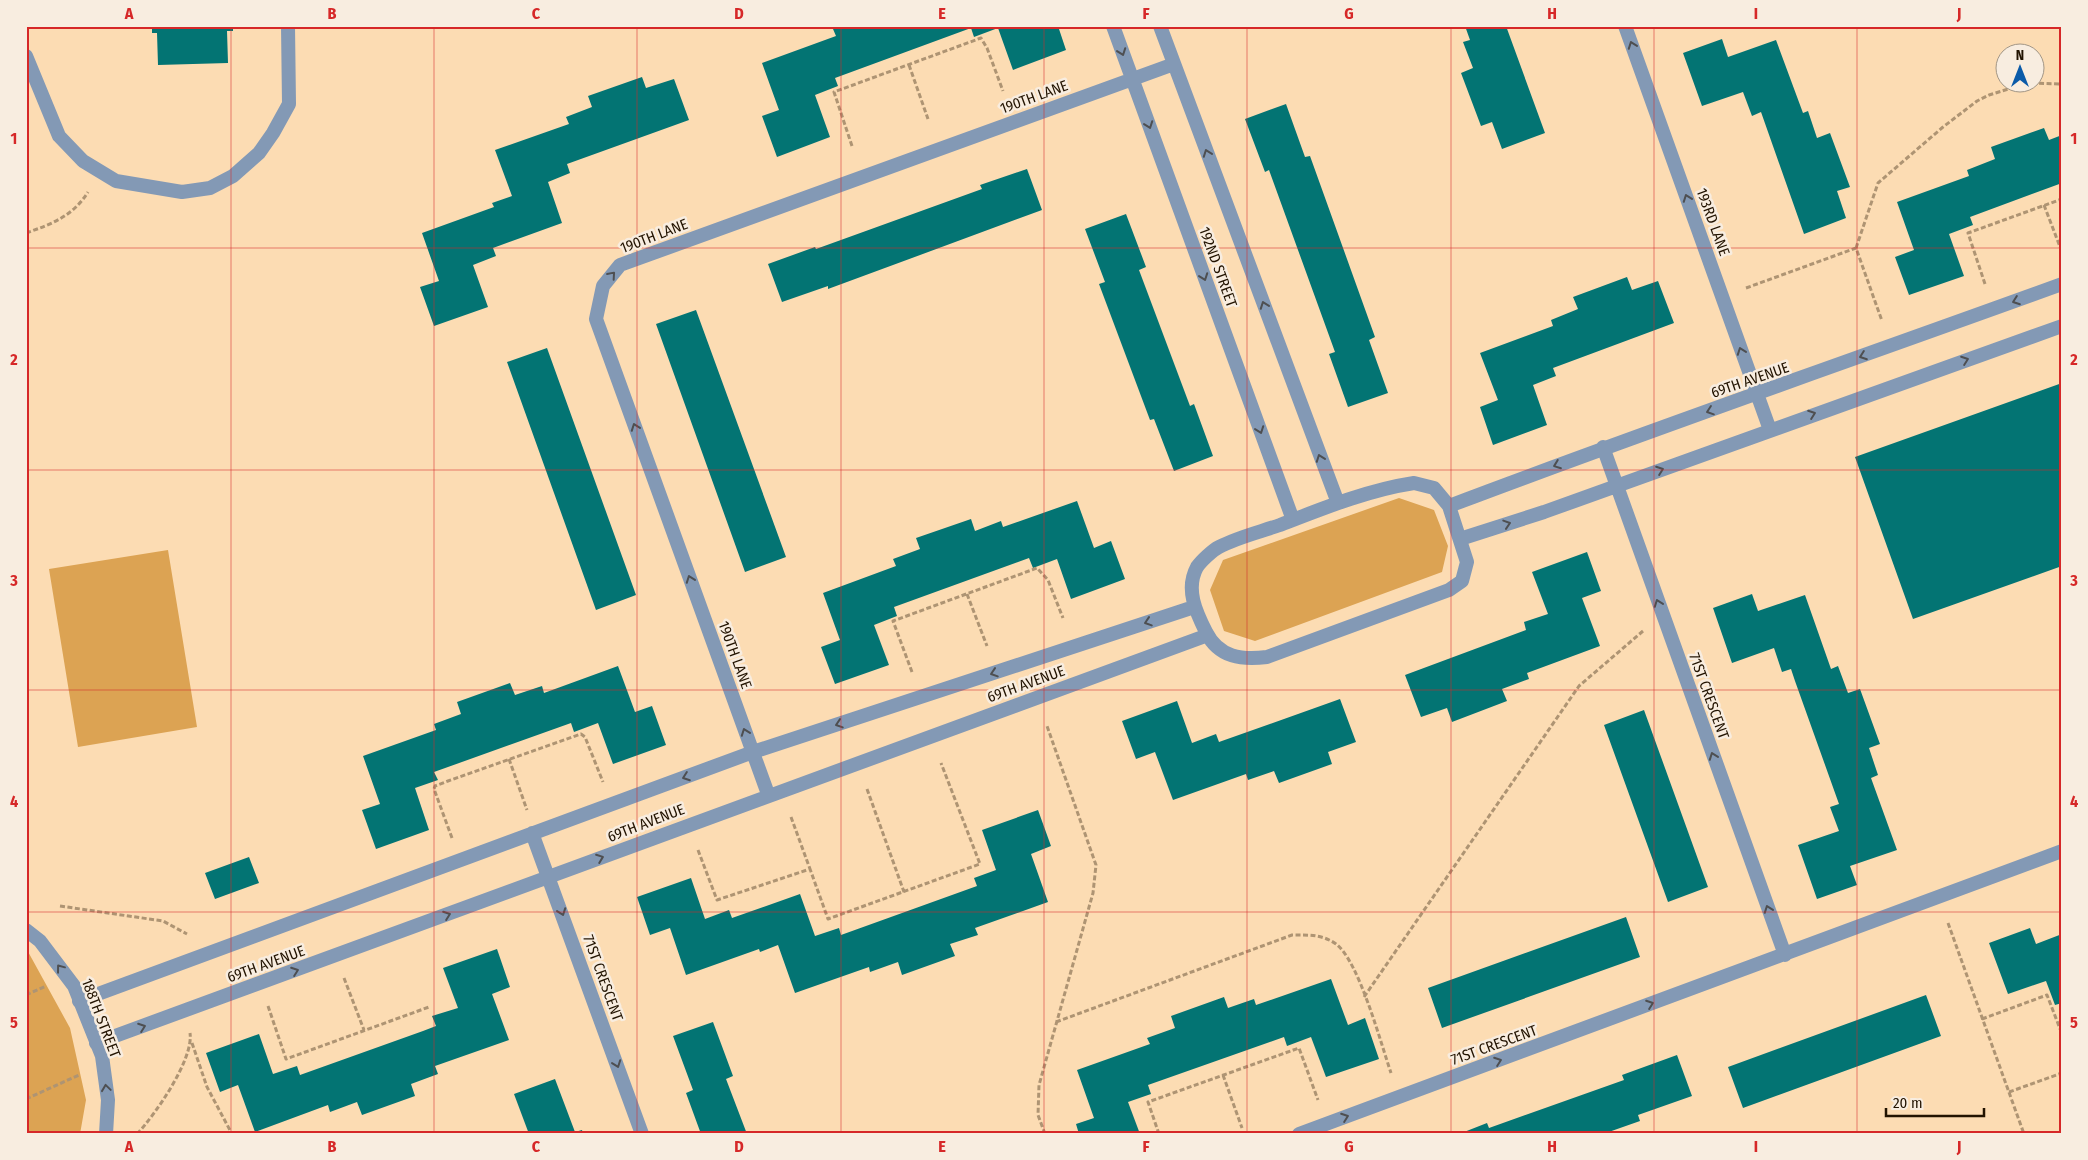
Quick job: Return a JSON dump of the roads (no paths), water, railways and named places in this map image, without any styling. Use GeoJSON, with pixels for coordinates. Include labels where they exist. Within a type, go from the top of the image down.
{"type":"FeatureCollection","features":[{"type":"Feature","properties":{"kind":"street"},"geometry":{"type":"LineString","coordinates":[[26,56],[59,136],[83,161],[116,181],[176,192],[210,188],[234,176],[259,154],[274,133],[289,104],[288,26]]}},
{"type":"Feature","properties":{"kind":"street","name":"192ND STREET"},"geometry":{"type":"LineString","coordinates":[[1113,26],[1293,520]]}},
{"type":"Feature","properties":{"kind":"street","name":"192ND STREET"},"geometry":{"type":"LineString","coordinates":[[1160,26],[1338,503]]}},
{"type":"Feature","properties":{"kind":"street","name":"193RD LANE"},"geometry":{"type":"LineString","coordinates":[[1625,26],[1770,430]]}},
{"type":"Feature","properties":{"kind":"street","name":"190TH LANE"},"geometry":{"type":"LineString","coordinates":[[768,794],[596,319],[603,286],[620,266],[1174,64]]}},
{"type":"Feature","properties":{"kind":"street","name":"69TH AVENUE"},"geometry":{"type":"LineString","coordinates":[[1449,506],[1603,447],[1757,395],[2062,284]]}},
{"type":"Feature","properties":{"kind":"street"},"geometry":{"type":"LineString","coordinates":[[1460,539],[1617,486],[2062,326]]}},
{"type":"Feature","properties":{"kind":"street","name":"71ST CRESCENT"},"geometry":{"type":"LineString","coordinates":[[1603,447],[1785,955]]}},
{"type":"Feature","properties":{"kind":"street"},"geometry":{"type":"LineString","coordinates":[[1414,483],[1434,488],[1449,506],[1467,562],[1462,581],[1449,590],[1267,657],[1248,659],[1223,653],[1208,635],[1194,606],[1191,585],[1197,566],[1218,548],[1338,503],[1391,486],[1414,483]]}},
{"type":"Feature","properties":{"kind":"street","name":"69TH AVENUE"},"geometry":{"type":"LineString","coordinates":[[80,1001],[753,752],[1194,606]]}},
{"type":"Feature","properties":{"kind":"street","name":"69TH AVENUE"},"geometry":{"type":"LineString","coordinates":[[96,1043],[550,877],[768,794],[1208,635]]}},
{"type":"Feature","properties":{"kind":"street","name":"71ST CRESCENT"},"geometry":{"type":"LineString","coordinates":[[532,833],[550,877],[642,1134]]}},
{"type":"Feature","properties":{"kind":"street","name":"71ST CRESCENT"},"geometry":{"type":"LineString","coordinates":[[1300,1134],[2062,851]]}},
{"type":"Feature","properties":{"kind":"street","name":"188TH STREET"},"geometry":{"type":"LineString","coordinates":[[26,930],[40,940],[74,986],[102,1056],[108,1100],[106,1134]]}}]}
